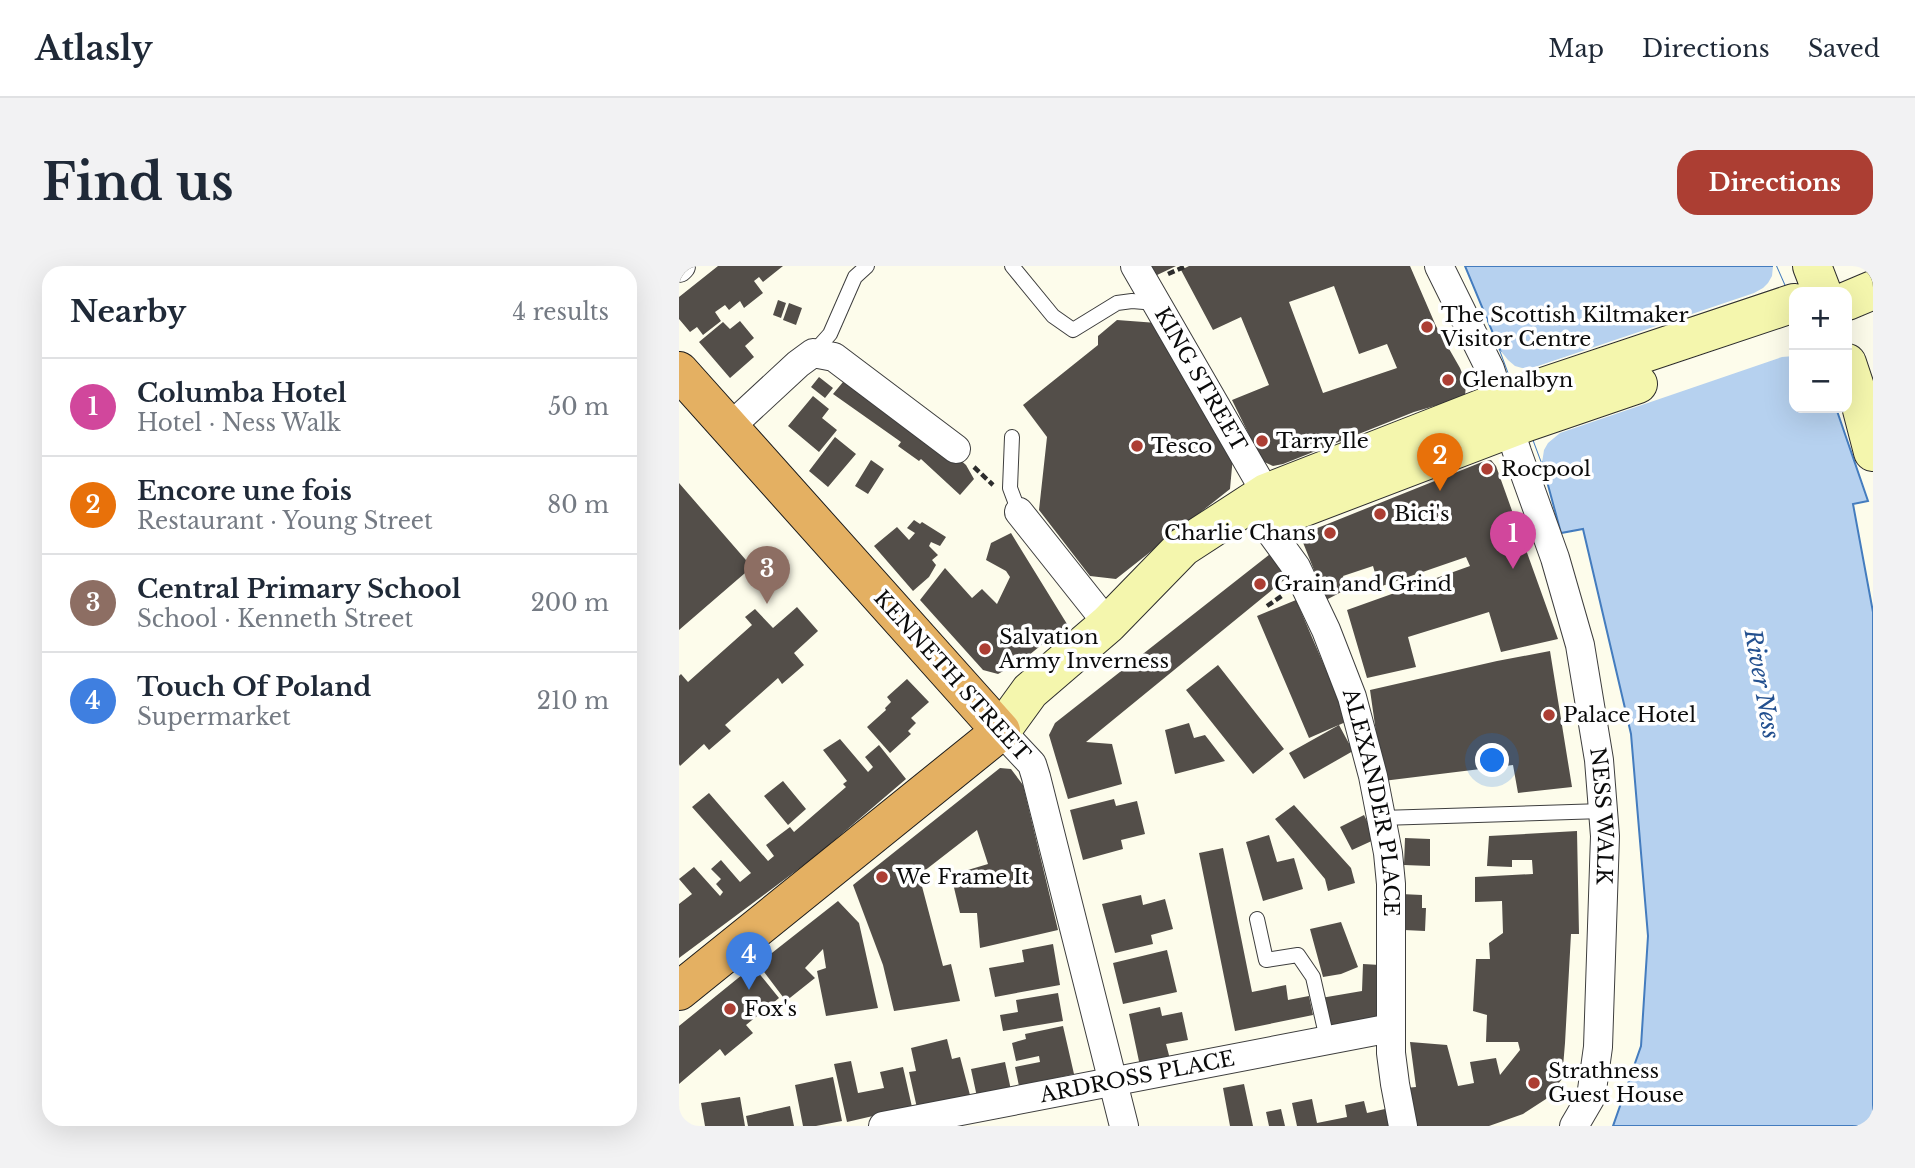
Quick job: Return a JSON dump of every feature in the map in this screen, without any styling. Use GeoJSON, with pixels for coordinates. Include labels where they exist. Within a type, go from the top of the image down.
{"type":"FeatureCollection","features":[{"type":"Feature","properties":{"kind":"highway","name":"KENNETH STREET"},"geometry":{"type":"LineString","coordinates":[[679,371],[1002,732]]}},
{"type":"Feature","properties":{"kind":"highway"},"geometry":{"type":"LineString","coordinates":[[679,991],[1002,732]]}},
{"type":"Feature","properties":{"kind":"main road"},"geometry":{"type":"LineString","coordinates":[[1806,287],[1812,266]]}},
{"type":"Feature","properties":{"kind":"main road"},"geometry":{"type":"LineString","coordinates":[[1852,300],[1873,290]]}},
{"type":"Feature","properties":{"kind":"main road"},"geometry":{"type":"LineString","coordinates":[[1002,732],[1030,691],[1108,624],[1184,547],[1264,509],[1514,412],[1789,311]]}},
{"type":"Feature","properties":{"kind":"main road"},"geometry":{"type":"LineString","coordinates":[[1852,378],[1873,452]]}},
{"type":"Feature","properties":{"kind":"main road"},"geometry":{"type":"LineString","coordinates":[[1002,732],[1045,710],[1264,509]]}},
{"type":"Feature","properties":{"kind":"street","name":"KING STREET"},"geometry":{"type":"LineString","coordinates":[[1135,266],[1264,509]]}},
{"type":"Feature","properties":{"kind":"street","name":"NESS WALK"},"geometry":{"type":"LineString","coordinates":[[1439,266],[1514,412],[1580,645],[1599,760],[1605,836],[1598,1047],[1591,1097],[1574,1126]]}},
{"type":"Feature","properties":{"kind":"street"},"geometry":{"type":"LineString","coordinates":[[730,427],[813,353],[834,357],[956,449]]}},
{"type":"Feature","properties":{"kind":"street","name":"ALEXANDER PLACE"},"geometry":{"type":"LineString","coordinates":[[1264,509],[1326,630],[1352,697],[1373,776],[1388,853],[1391,884],[1391,1053],[1403,1126]]}},
{"type":"Feature","properties":{"kind":"street"},"geometry":{"type":"LineString","coordinates":[[1019,512],[1108,624]]}},
{"type":"Feature","properties":{"kind":"street","name":"KENNETH STREET"},"geometry":{"type":"LineString","coordinates":[[1002,732],[1032,764],[1124,1126]]}},
{"type":"Feature","properties":{"kind":"street","name":"ARDROSS PLACE"},"geometry":{"type":"LineString","coordinates":[[883,1126],[1391,1028]]}},
{"type":"Feature","properties":{"kind":"lane"},"geometry":{"type":"LineString","coordinates":[[813,353],[830,334],[855,277],[867,266]]}},
{"type":"Feature","properties":{"kind":"lane"},"geometry":{"type":"LineString","coordinates":[[1012,266],[1053,316],[1073,330],[1117,303],[1156,303]]}},
{"type":"Feature","properties":{"kind":"lane"},"geometry":{"type":"LineString","coordinates":[[1012,436],[1010,488],[1019,512]]}},
{"type":"Feature","properties":{"kind":"lane"},"geometry":{"type":"LineString","coordinates":[[1381,818],[1603,811]]}},
{"type":"Feature","properties":{"kind":"lane"},"geometry":{"type":"LineString","coordinates":[[1257,919],[1266,960],[1298,955],[1313,977],[1327,1039]]}},
{"type":"Feature","properties":{"kind":"path"},"geometry":{"type":"LineString","coordinates":[[956,449],[1019,512]]}},
{"type":"Feature","properties":{"kind":"water","name":"River Ness"},"geometry":{"type":"Polygon","coordinates":[[[1465,266],[1776,266],[1789,296],[1789,413],[1838,413],[1868,501],[1853,504],[1873,612],[1873,1126],[1613,1126],[1641,1046],[1648,936],[1631,734],[1583,529],[1561,533],[1542,463],[1465,266]]]}},
{"type":"Feature","properties":{"kind":"pier"},"geometry":{"type":"Polygon","coordinates":[[[1773,266],[1776,266],[1789,296],[1789,356],[1560,433],[1548,443],[1542,463],[1500,350],[1515,366],[1532,368],[1754,293],[1763,288],[1772,276],[1773,266]]]}},
{"type":"Feature","properties":{"kind":"building"},"geometry":{"type":"Polygon","coordinates":[[[718,266],[783,266],[763,282],[759,277],[754,281],[763,293],[744,308],[740,301],[729,310],[725,305],[715,312],[721,321],[703,335],[697,327],[690,332],[679,319],[679,297],[718,266]]]}},
{"type":"Feature","properties":{"kind":"building"},"geometry":{"type":"Polygon","coordinates":[[[1150,266],[1176,266],[1155,276],[1150,266]]]}},
{"type":"Feature","properties":{"kind":"building"},"geometry":{"type":"Polygon","coordinates":[[[1189,266],[1410,266],[1436,326],[1460,368],[1466,383],[1465,397],[1414,412],[1273,466],[1262,461],[1232,400],[1269,385],[1241,317],[1213,330],[1181,270],[1189,266]],[[1334,286],[1289,302],[1323,393],[1397,368],[1387,344],[1359,354],[1334,286]]]}},
{"type":"Feature","properties":{"kind":"building"},"geometry":{"type":"Polygon","coordinates":[[[778,300],[786,303],[781,318],[773,315],[778,300]]]}},
{"type":"Feature","properties":{"kind":"building"},"geometry":{"type":"Polygon","coordinates":[[[789,303],[802,308],[796,325],[783,320],[789,303]]]}},
{"type":"Feature","properties":{"kind":"building","name":"Tesco"},"geometry":{"type":"Polygon","coordinates":[[[1117,320],[1157,323],[1233,456],[1230,489],[1116,579],[1090,576],[1039,510],[1047,437],[1023,405],[1098,345],[1098,336],[1117,320]]]}},
{"type":"Feature","properties":{"kind":"building"},"geometry":{"type":"Polygon","coordinates":[[[740,321],[754,338],[745,346],[754,357],[730,378],[699,342],[723,322],[730,329],[740,321]]]}},
{"type":"Feature","properties":{"kind":"building"},"geometry":{"type":"Polygon","coordinates":[[[848,376],[934,437],[966,465],[974,479],[960,495],[921,459],[919,461],[898,446],[901,442],[833,394],[848,376]]]}},
{"type":"Feature","properties":{"kind":"building"},"geometry":{"type":"Polygon","coordinates":[[[819,377],[833,388],[825,398],[811,387],[819,377]]]}},
{"type":"Feature","properties":{"kind":"building"},"geometry":{"type":"Polygon","coordinates":[[[813,396],[829,409],[822,418],[837,430],[819,452],[788,426],[813,396]]]}},
{"type":"Feature","properties":{"kind":"building"},"geometry":{"type":"Polygon","coordinates":[[[835,437],[856,454],[828,487],[809,471],[835,437]]]}},
{"type":"Feature","properties":{"kind":"building"},"geometry":{"type":"Polygon","coordinates":[[[871,460],[884,469],[868,494],[855,486],[871,460]]]}},
{"type":"Feature","properties":{"kind":"building"},"geometry":{"type":"Polygon","coordinates":[[[1491,460],[1496,466],[1558,639],[1501,652],[1489,612],[1408,637],[1416,667],[1367,678],[1347,610],[1470,566],[1466,557],[1379,587],[1373,566],[1343,576],[1347,589],[1326,600],[1300,535],[1491,460]]]}},
{"type":"Feature","properties":{"kind":"building"},"geometry":{"type":"Polygon","coordinates":[[[679,483],[752,567],[679,630],[679,483]]]}},
{"type":"Feature","properties":{"kind":"building"},"geometry":{"type":"Polygon","coordinates":[[[914,520],[946,537],[940,546],[931,542],[929,546],[938,555],[932,560],[936,565],[929,577],[913,591],[874,546],[897,527],[909,540],[915,533],[907,528],[914,520]]]}},
{"type":"Feature","properties":{"kind":"building"},"geometry":{"type":"Polygon","coordinates":[[[1011,533],[1067,624],[1023,660],[998,674],[983,670],[920,600],[945,568],[972,598],[982,589],[997,604],[1010,577],[1006,571],[986,560],[991,543],[1011,533]]]}},
{"type":"Feature","properties":{"kind":"building"},"geometry":{"type":"Polygon","coordinates":[[[1274,551],[1289,576],[1086,742],[1112,744],[1122,784],[1068,799],[1049,735],[1055,723],[1274,551]]]}},
{"type":"Feature","properties":{"kind":"building"},"geometry":{"type":"Polygon","coordinates":[[[1296,600],[1348,721],[1309,738],[1257,616],[1296,600]]]}},
{"type":"Feature","properties":{"kind":"building"},"geometry":{"type":"Polygon","coordinates":[[[797,607],[818,631],[794,653],[804,665],[782,684],[778,678],[725,725],[731,731],[709,750],[704,744],[680,766],[679,676],[681,674],[688,682],[752,625],[745,617],[755,609],[773,628],[797,607]]]}},
{"type":"Feature","properties":{"kind":"building"},"geometry":{"type":"Polygon","coordinates":[[[1550,651],[1572,787],[1518,793],[1513,765],[1383,781],[1370,690],[1550,651]]]}},
{"type":"Feature","properties":{"kind":"building"},"geometry":{"type":"Polygon","coordinates":[[[1218,665],[1284,749],[1253,774],[1186,690],[1218,665]]]}},
{"type":"Feature","properties":{"kind":"building"},"geometry":{"type":"Polygon","coordinates":[[[907,679],[929,702],[911,718],[916,723],[908,731],[911,734],[890,753],[867,727],[886,710],[891,702],[887,697],[907,679]]]}},
{"type":"Feature","properties":{"kind":"building"},"geometry":{"type":"Polygon","coordinates":[[[1189,723],[1194,738],[1205,735],[1225,761],[1175,774],[1165,730],[1189,723]]]}},
{"type":"Feature","properties":{"kind":"building"},"geometry":{"type":"Polygon","coordinates":[[[1339,725],[1353,751],[1304,779],[1289,753],[1339,725]]]}},
{"type":"Feature","properties":{"kind":"building"},"geometry":{"type":"Polygon","coordinates":[[[840,739],[868,772],[873,767],[865,757],[879,745],[906,779],[816,856],[679,958],[679,904],[692,894],[679,879],[694,867],[720,896],[723,892],[716,884],[721,879],[711,869],[721,860],[740,882],[751,873],[692,807],[709,793],[768,861],[774,856],[766,845],[790,827],[794,832],[846,787],[843,784],[847,781],[823,750],[840,739]]]}},
{"type":"Feature","properties":{"kind":"building"},"geometry":{"type":"Polygon","coordinates":[[[1000,768],[1011,769],[1023,785],[1058,930],[980,948],[977,913],[960,913],[951,875],[988,864],[977,830],[919,875],[943,966],[951,964],[960,1001],[894,1011],[883,965],[853,885],[1000,768]]]}},
{"type":"Feature","properties":{"kind":"building"},"geometry":{"type":"Polygon","coordinates":[[[783,781],[806,809],[788,825],[764,796],[783,781]]]}},
{"type":"Feature","properties":{"kind":"building"},"geometry":{"type":"Polygon","coordinates":[[[1114,799],[1116,806],[1137,801],[1145,834],[1121,840],[1123,849],[1083,860],[1070,810],[1114,799]]]}},
{"type":"Feature","properties":{"kind":"building"},"geometry":{"type":"Polygon","coordinates":[[[1294,805],[1351,868],[1355,883],[1328,891],[1325,879],[1275,819],[1294,805]]]}},
{"type":"Feature","properties":{"kind":"building"},"geometry":{"type":"Polygon","coordinates":[[[1364,815],[1376,839],[1352,850],[1340,827],[1364,815]]]}},
{"type":"Feature","properties":{"kind":"building"},"geometry":{"type":"Polygon","coordinates":[[[1577,831],[1579,934],[1571,934],[1562,1079],[1546,1099],[1523,1114],[1489,1126],[1410,1126],[1405,1088],[1416,1087],[1410,1042],[1447,1045],[1458,1086],[1474,1083],[1470,1062],[1496,1058],[1500,1075],[1520,1050],[1518,1042],[1486,1042],[1487,1015],[1473,1011],[1476,959],[1490,959],[1489,943],[1503,933],[1502,901],[1475,902],[1475,877],[1533,874],[1532,860],[1512,860],[1512,867],[1487,866],[1489,836],[1577,831]]]}},
{"type":"Feature","properties":{"kind":"building"},"geometry":{"type":"Polygon","coordinates":[[[1269,835],[1277,862],[1294,858],[1303,889],[1263,901],[1246,842],[1269,835]]]}},
{"type":"Feature","properties":{"kind":"building"},"geometry":{"type":"Polygon","coordinates":[[[1405,838],[1430,839],[1430,866],[1404,865],[1405,838]]]}},
{"type":"Feature","properties":{"kind":"building"},"geometry":{"type":"Polygon","coordinates":[[[1223,848],[1252,992],[1286,985],[1288,1000],[1309,996],[1313,1015],[1235,1031],[1199,853],[1223,848]]]}},
{"type":"Feature","properties":{"kind":"building"},"geometry":{"type":"Polygon","coordinates":[[[1401,894],[1422,895],[1422,908],[1426,908],[1425,931],[1404,930],[1401,894]]]}},
{"type":"Feature","properties":{"kind":"building"},"geometry":{"type":"Polygon","coordinates":[[[1141,895],[1143,905],[1165,899],[1173,929],[1151,935],[1153,944],[1115,953],[1102,904],[1141,895]]]}},
{"type":"Feature","properties":{"kind":"building"},"geometry":{"type":"Polygon","coordinates":[[[838,901],[859,923],[878,1008],[826,1016],[817,971],[826,968],[823,949],[805,968],[815,978],[786,1001],[758,964],[838,901]]]}},
{"type":"Feature","properties":{"kind":"building"},"geometry":{"type":"Polygon","coordinates":[[[1341,922],[1358,967],[1323,977],[1310,929],[1341,922]]]}},
{"type":"Feature","properties":{"kind":"building"},"geometry":{"type":"Polygon","coordinates":[[[1053,944],[1060,985],[995,997],[989,968],[1024,962],[1022,950],[1053,944]]]}},
{"type":"Feature","properties":{"kind":"building"},"geometry":{"type":"Polygon","coordinates":[[[1167,950],[1177,992],[1123,1004],[1113,963],[1167,950]]]}},
{"type":"Feature","properties":{"kind":"building"},"geometry":{"type":"Polygon","coordinates":[[[1363,964],[1380,965],[1377,1019],[1327,1028],[1321,998],[1362,991],[1363,964]]]}},
{"type":"Feature","properties":{"kind":"building"},"geometry":{"type":"Polygon","coordinates":[[[753,966],[779,998],[746,1025],[753,1033],[725,1056],[720,1049],[679,1084],[679,1026],[753,966]]]}},
{"type":"Feature","properties":{"kind":"building"},"geometry":{"type":"Polygon","coordinates":[[[1058,993],[1063,1021],[1003,1031],[1000,1015],[1018,1012],[1016,1000],[1058,993]]]}},
{"type":"Feature","properties":{"kind":"building"},"geometry":{"type":"Polygon","coordinates":[[[1160,1007],[1162,1016],[1182,1012],[1188,1040],[1166,1044],[1170,1059],[1140,1066],[1129,1014],[1160,1007]]]}},
{"type":"Feature","properties":{"kind":"building"},"geometry":{"type":"Polygon","coordinates":[[[1063,1026],[1074,1074],[1019,1086],[1015,1067],[1040,1062],[1039,1056],[1016,1061],[1012,1043],[1026,1039],[1025,1034],[1063,1026]]]}},
{"type":"Feature","properties":{"kind":"building"},"geometry":{"type":"Polygon","coordinates":[[[947,1039],[952,1059],[960,1057],[970,1095],[917,1108],[909,1072],[916,1071],[911,1048],[947,1039]]]}},
{"type":"Feature","properties":{"kind":"building"},"geometry":{"type":"Polygon","coordinates":[[[851,1061],[858,1093],[884,1088],[880,1072],[903,1067],[912,1107],[847,1122],[834,1064],[851,1061]]]}},
{"type":"Feature","properties":{"kind":"building"},"geometry":{"type":"Polygon","coordinates":[[[1005,1062],[1011,1090],[977,1097],[971,1069],[1005,1062]]]}},
{"type":"Feature","properties":{"kind":"building"},"geometry":{"type":"Polygon","coordinates":[[[833,1077],[842,1121],[803,1126],[795,1085],[833,1077]]]}},
{"type":"Feature","properties":{"kind":"building"},"geometry":{"type":"Polygon","coordinates":[[[1244,1084],[1253,1126],[1230,1126],[1223,1088],[1244,1084]]]}},
{"type":"Feature","properties":{"kind":"building"},"geometry":{"type":"Polygon","coordinates":[[[740,1097],[745,1126],[705,1126],[701,1103],[740,1097]]]}},
{"type":"Feature","properties":{"kind":"building"},"geometry":{"type":"Polygon","coordinates":[[[1312,1099],[1317,1123],[1347,1117],[1345,1105],[1364,1101],[1367,1113],[1385,1109],[1390,1126],[1297,1126],[1292,1103],[1312,1099]]]}},
{"type":"Feature","properties":{"kind":"building"},"geometry":{"type":"Polygon","coordinates":[[[790,1106],[794,1126],[748,1126],[746,1116],[790,1106]]]}},
{"type":"Feature","properties":{"kind":"building"},"geometry":{"type":"Polygon","coordinates":[[[1281,1109],[1285,1126],[1269,1126],[1266,1112],[1281,1109]]]}},
{"type":"Feature","properties":{"kind":"place","name":"The Scottish Kiltmaker Visitor Centre"},"geometry":{"type":"Point","coordinates":[1427,327]}},
{"type":"Feature","properties":{"kind":"place","name":"Glenalbyn"},"geometry":{"type":"Point","coordinates":[1448,380]}},
{"type":"Feature","properties":{"kind":"place","name":"Tarry Ile"},"geometry":{"type":"Point","coordinates":[1262,441]}},
{"type":"Feature","properties":{"kind":"place","name":"Tesco"},"geometry":{"type":"Point","coordinates":[1137,446]}},
{"type":"Feature","properties":{"kind":"place","name":"Rocpool"},"geometry":{"type":"Point","coordinates":[1487,469]}},
{"type":"Feature","properties":{"kind":"place","name":"Encore une fois"},"geometry":{"type":"Point","coordinates":[1440,491]}},
{"type":"Feature","properties":{"kind":"place","name":"Bici's"},"geometry":{"type":"Point","coordinates":[1380,514]}},
{"type":"Feature","properties":{"kind":"place","name":"Charlie Chans"},"geometry":{"type":"Point","coordinates":[1330,533]}},
{"type":"Feature","properties":{"kind":"place","name":"Columba Hotel"},"geometry":{"type":"Point","coordinates":[1513,569]}},
{"type":"Feature","properties":{"kind":"place","name":"Grain and Grind"},"geometry":{"type":"Point","coordinates":[1260,584]}},
{"type":"Feature","properties":{"kind":"place","name":"Central Primary School"},"geometry":{"type":"Point","coordinates":[767,604]}},
{"type":"Feature","properties":{"kind":"place","name":"Salvation Army Inverness"},"geometry":{"type":"Point","coordinates":[985,649]}},
{"type":"Feature","properties":{"kind":"place","name":"Palace Hotel"},"geometry":{"type":"Point","coordinates":[1549,715]}},
{"type":"Feature","properties":{"kind":"place","name":"We Frame It"},"geometry":{"type":"Point","coordinates":[882,877]}},
{"type":"Feature","properties":{"kind":"place","name":"Touch Of Poland"},"geometry":{"type":"Point","coordinates":[749,990]}},
{"type":"Feature","properties":{"kind":"place","name":"Fox's"},"geometry":{"type":"Point","coordinates":[730,1009]}},
{"type":"Feature","properties":{"kind":"place","name":"Strathness Guest House"},"geometry":{"type":"Point","coordinates":[1534,1083]}}]}
